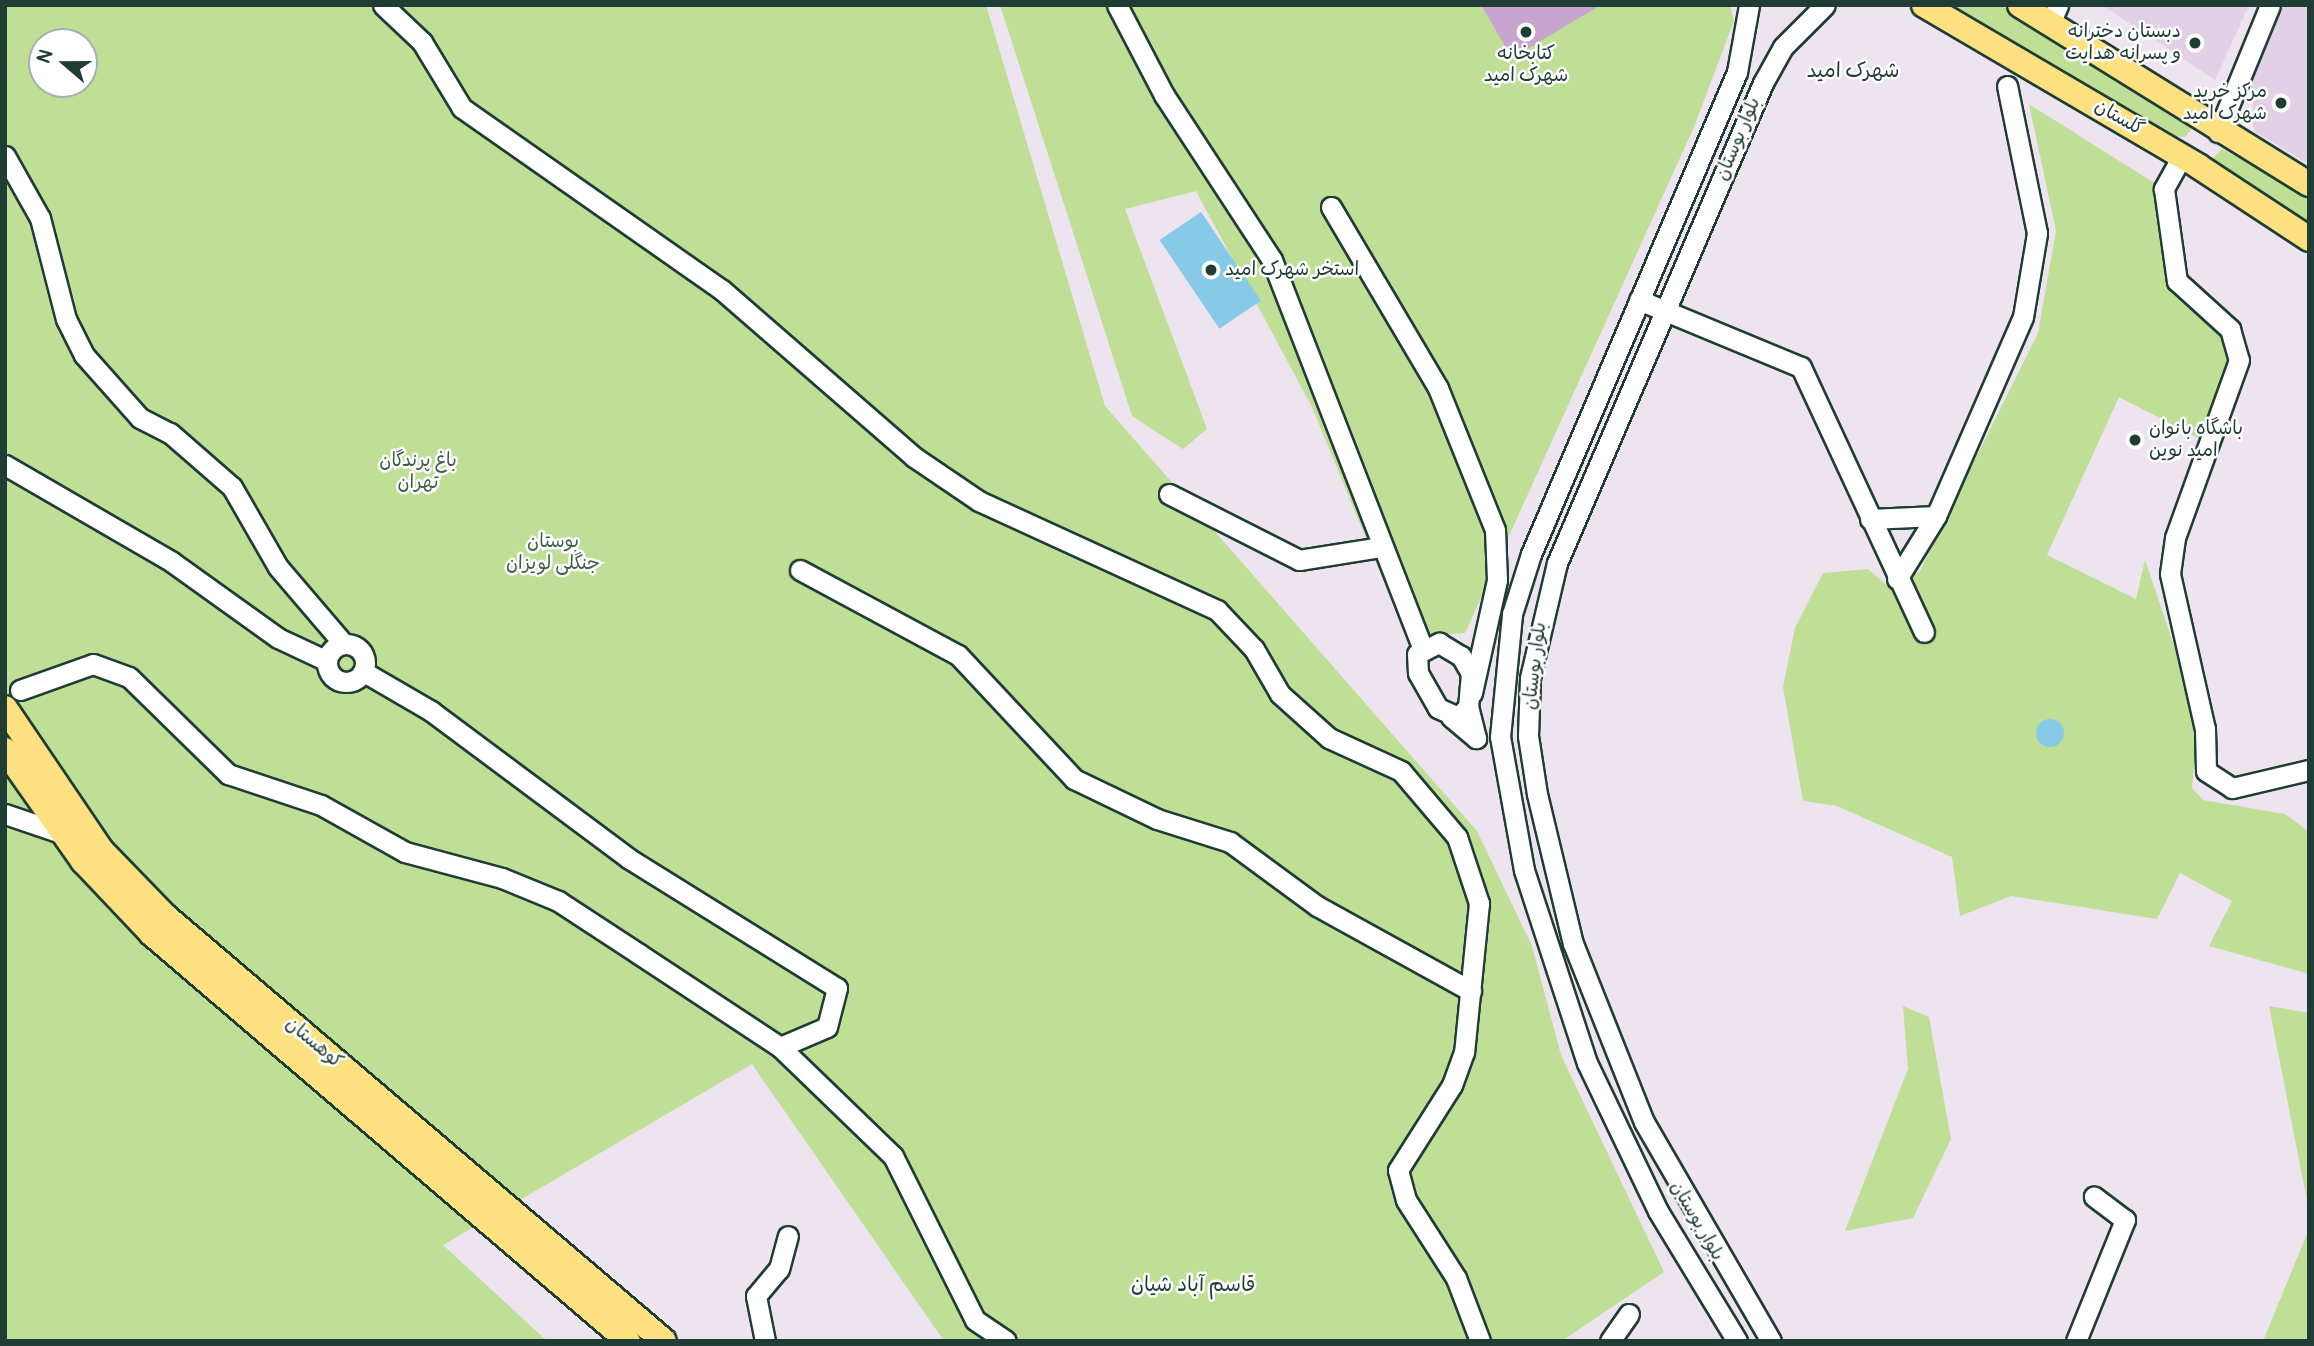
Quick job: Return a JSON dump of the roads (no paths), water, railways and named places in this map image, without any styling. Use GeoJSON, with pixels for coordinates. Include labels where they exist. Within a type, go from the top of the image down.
{"type":"FeatureCollection","features":[{"type":"Feature","properties":{"kind":"main road","name":"گلستان"},"geometry":{"type":"LineString","coordinates":[[1924,5],[2190,161],[2309,239]]}},
{"type":"Feature","properties":{"kind":"main road"},"geometry":{"type":"LineString","coordinates":[[2020,5],[2054,14],[2211,128],[2309,184]]}},
{"type":"Feature","properties":{"kind":"main road"},"geometry":{"type":"LineString","coordinates":[[2190,161],[2211,128]]}},
{"type":"Feature","properties":{"kind":"main road","name":"کوهستان"},"geometry":{"type":"LineString","coordinates":[[13,699],[102,850],[165,916],[428,1154],[628,1341]]}},
{"type":"Feature","properties":{"kind":"main road","name":"کوهستان"},"geometry":{"type":"LineString","coordinates":[[5,750],[61,833],[152,934],[664,1341]]}},
{"type":"Feature","properties":{"kind":"street"},"geometry":{"type":"LineString","coordinates":[[383,5],[422,41],[462,108],[722,290],[914,457],[979,501],[1217,610],[1254,649],[1280,695],[1329,738],[1401,771],[1457,837],[1479,903],[1464,1052],[1452,1085],[1398,1170],[1406,1200],[1457,1278],[1480,1341]]}},
{"type":"Feature","properties":{"kind":"street"},"geometry":{"type":"LineString","coordinates":[[1117,5],[1164,95],[1272,260],[1380,547],[1422,646],[1416,662],[1422,684],[1451,717],[1476,738],[1528,736]]}},
{"type":"Feature","properties":{"kind":"street","name":"بلوار بوستان"},"geometry":{"type":"LineString","coordinates":[[1737,1341],[1658,1211],[1587,1062],[1524,870],[1500,737],[1512,614],[1531,554],[1737,72],[1749,5]]}},
{"type":"Feature","properties":{"kind":"street","name":"بلوار بوستان"},"geometry":{"type":"LineString","coordinates":[[1770,1341],[1682,1197],[1611,1048],[1551,864],[1528,736],[1539,621],[1557,563],[1763,83],[1783,47],[1825,5]]}},
{"type":"Feature","properties":{"kind":"street"},"geometry":{"type":"LineString","coordinates":[[2211,128],[2270,5]]}},
{"type":"Feature","properties":{"kind":"street"},"geometry":{"type":"LineString","coordinates":[[1897,579],[1936,516],[2023,317],[2035,245],[2007,86]]}},
{"type":"Feature","properties":{"kind":"street"},"geometry":{"type":"LineString","coordinates":[[5,156],[40,218],[66,318],[84,355],[140,418],[170,433],[232,487],[278,567],[343,643],[364,653],[363,672]]}},
{"type":"Feature","properties":{"kind":"street"},"geometry":{"type":"LineString","coordinates":[[2190,161],[2164,189],[2177,281],[2230,329],[2239,360],[2175,538],[2170,574],[2205,729],[2206,771],[2232,788],[2309,770]]}},
{"type":"Feature","properties":{"kind":"street"},"geometry":{"type":"LineString","coordinates":[[1331,207],[1438,388],[1475,472],[1495,530],[1497,580],[1470,700],[1451,717]]}},
{"type":"Feature","properties":{"kind":"street"},"geometry":{"type":"LineString","coordinates":[[1639,300],[1801,367],[1897,579],[1924,632]]}},
{"type":"Feature","properties":{"kind":"street"},"geometry":{"type":"LineString","coordinates":[[5,465],[172,562],[278,638],[327,661],[341,681],[363,672]]}},
{"type":"Feature","properties":{"kind":"street"},"geometry":{"type":"LineString","coordinates":[[1169,494],[1299,560],[1380,547]]}},
{"type":"Feature","properties":{"kind":"street"},"geometry":{"type":"LineString","coordinates":[[1870,519],[1936,516]]}},
{"type":"Feature","properties":{"kind":"street"},"geometry":{"type":"LineString","coordinates":[[1531,554],[1557,563]]}},
{"type":"Feature","properties":{"kind":"street"},"geometry":{"type":"LineString","coordinates":[[800,570],[958,655],[1074,779],[1157,819],[1230,842],[1317,906],[1471,991]]}},
{"type":"Feature","properties":{"kind":"street"},"geometry":{"type":"LineString","coordinates":[[1461,656],[1486,631]]}},
{"type":"Feature","properties":{"kind":"street"},"geometry":{"type":"LineString","coordinates":[[327,661],[343,643]]}},
{"type":"Feature","properties":{"kind":"street"},"geometry":{"type":"LineString","coordinates":[[1422,646],[1440,643],[1461,656],[1476,738]]}},
{"type":"Feature","properties":{"kind":"street"},"geometry":{"type":"LineString","coordinates":[[13,699],[93,664],[129,677],[228,775],[321,805],[404,852],[502,878],[558,901],[780,1047],[893,1156],[975,1320],[1006,1341]]}},
{"type":"Feature","properties":{"kind":"street"},"geometry":{"type":"LineString","coordinates":[[363,672],[431,711],[628,858],[837,988],[827,1027],[780,1047]]}},
{"type":"Feature","properties":{"kind":"street"},"geometry":{"type":"LineString","coordinates":[[5,814],[61,833]]}},
{"type":"Feature","properties":{"kind":"street"},"geometry":{"type":"LineString","coordinates":[[1587,1062],[1611,1048]]}},
{"type":"Feature","properties":{"kind":"street"},"geometry":{"type":"LineString","coordinates":[[1587,1062],[1620,1068]]}},
{"type":"Feature","properties":{"kind":"street"},"geometry":{"type":"LineString","coordinates":[[2076,1341],[2125,1220],[2094,1197]]}},
{"type":"Feature","properties":{"kind":"street"},"geometry":{"type":"LineString","coordinates":[[765,1341],[755,1296],[779,1269],[788,1236]]}},
{"type":"Feature","properties":{"kind":"street"},"geometry":{"type":"LineString","coordinates":[[1610,1341],[1629,1314]]}},
{"type":"Feature","properties":{"kind":"water","name":"استخر شهرک امید"},"geometry":{"type":"Polygon","coordinates":[[[1201,212],[1261,301],[1219,329],[1160,240],[1201,212]]]}},
{"type":"Feature","properties":{"kind":"water"},"geometry":{"type":"Polygon","coordinates":[[[2050,719],[2060,723],[2064,733],[2060,743],[2050,747],[2040,743],[2036,733],[2040,723],[2050,719]]]}},
{"type":"Feature","properties":{"kind":"place","name":"کتابخانه شهرک امید"},"geometry":{"type":"Point","coordinates":[1526,32]}},
{"type":"Feature","properties":{"kind":"place","name":"دبستان دخترانه و پسرانه هدایت"},"geometry":{"type":"Point","coordinates":[2195,43]}},
{"type":"Feature","properties":{"kind":"place","name":"مرکز خرید شهرک امید"},"geometry":{"type":"Point","coordinates":[2281,103]}},
{"type":"Feature","properties":{"kind":"place","name":"استخر شهرک امید"},"geometry":{"type":"Point","coordinates":[1211,270]}},
{"type":"Feature","properties":{"kind":"place","name":"باشگاه بانوان امید نوین"},"geometry":{"type":"Point","coordinates":[2135,440]}},
{"type":"Feature","properties":{"kind":"district","name":"شهرک امید"},"geometry":{"type":"Point","coordinates":[1853,71]}},
{"type":"Feature","properties":{"kind":"district","name":"قاسم آباد شیان"},"geometry":{"type":"Point","coordinates":[1193,1285]}},
{"type":"Feature","properties":{"kind":"park label","name":"باغ پرندگان تهران"},"geometry":{"type":"Point","coordinates":[418,472]}},
{"type":"Feature","properties":{"kind":"park label","name":"بوستان جنگلی لویزان"},"geometry":{"type":"Point","coordinates":[553,553]}}]}
